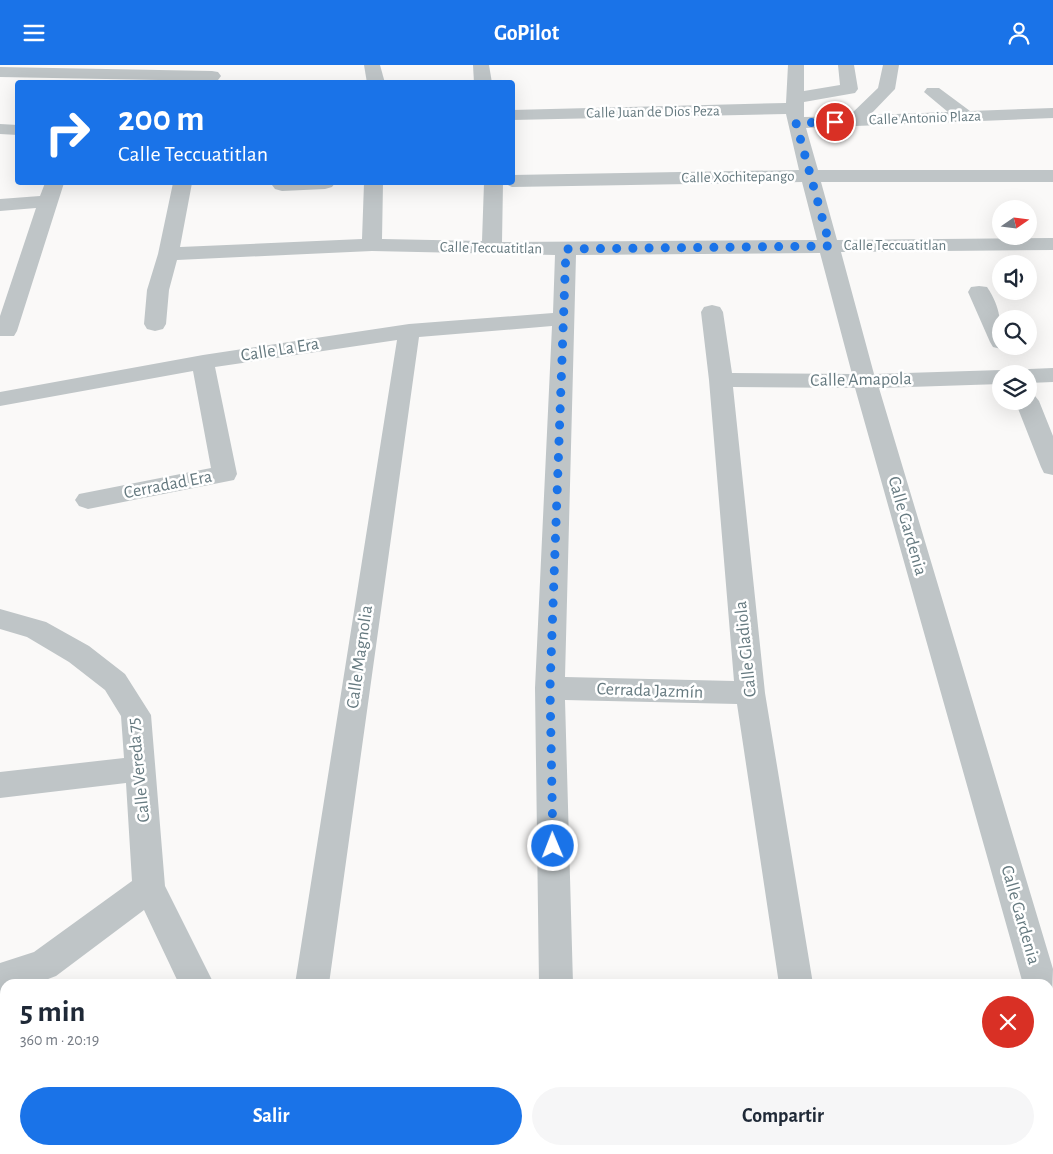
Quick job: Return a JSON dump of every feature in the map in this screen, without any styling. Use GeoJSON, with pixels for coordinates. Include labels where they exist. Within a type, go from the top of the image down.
{"type":"FeatureCollection","features":[{"type":"Feature","properties":{"kind":"street"},"geometry":{"type":"LineString","coordinates":[[372,65],[375,80]]}},
{"type":"Feature","properties":{"kind":"street"},"geometry":{"type":"LineString","coordinates":[[481,65],[483,80]]}},
{"type":"Feature","properties":{"kind":"street","name":"Calle Gardenia"},"geometry":{"type":"LineString","coordinates":[[796,65],[796,110],[811,176],[865,381],[1039,979]]}},
{"type":"Feature","properties":{"kind":"street"},"geometry":{"type":"LineString","coordinates":[[796,110],[849,89],[846,65]]}},
{"type":"Feature","properties":{"kind":"street"},"geometry":{"type":"LineString","coordinates":[[854,121],[886,89],[891,65]]}},
{"type":"Feature","properties":{"kind":"street"},"geometry":{"type":"LineString","coordinates":[[0,72],[213,75]]}},
{"type":"Feature","properties":{"kind":"street"},"geometry":{"type":"LineString","coordinates":[[933,92],[966,117]]}},
{"type":"Feature","properties":{"kind":"street","name":"Calle Juan de Dios Peza"},"geometry":{"type":"LineString","coordinates":[[515,115],[796,110]]}},
{"type":"Feature","properties":{"kind":"street","name":"Calle Antonio Plaza"},"geometry":{"type":"LineString","coordinates":[[796,110],[854,121],[1053,113]]}},
{"type":"Feature","properties":{"kind":"street"},"geometry":{"type":"LineString","coordinates":[[0,129],[15,130]]}},
{"type":"Feature","properties":{"kind":"street","name":"Calle Xochitepango"},"geometry":{"type":"LineString","coordinates":[[515,181],[811,176],[1053,176]]}},
{"type":"Feature","properties":{"kind":"street"},"geometry":{"type":"LineString","coordinates":[[155,324],[158,290],[168,254],[182,185]]}},
{"type":"Feature","properties":{"kind":"street"},"geometry":{"type":"LineString","coordinates":[[372,245],[373,185]]}},
{"type":"Feature","properties":{"kind":"street"},"geometry":{"type":"LineString","coordinates":[[492,248],[494,185]]}},
{"type":"Feature","properties":{"kind":"street"},"geometry":{"type":"LineString","coordinates":[[0,205],[51,192]]}},
{"type":"Feature","properties":{"kind":"street"},"geometry":{"type":"LineString","coordinates":[[6,331],[51,192]]}},
{"type":"Feature","properties":{"kind":"street","name":"Calle Teccuatitlan"},"geometry":{"type":"LineString","coordinates":[[168,254],[372,245],[566,249],[1053,244]]}},
{"type":"Feature","properties":{"kind":"street"},"geometry":{"type":"LineString","coordinates":[[556,979],[550,688],[566,249]]}},
{"type":"Feature","properties":{"kind":"street"},"geometry":{"type":"LineString","coordinates":[[979,292],[992,322]]}},
{"type":"Feature","properties":{"kind":"street","name":"Calle Gladiola"},"geometry":{"type":"LineString","coordinates":[[712,312],[721,380],[750,693],[795,979]]}},
{"type":"Feature","properties":{"kind":"street","name":"Calle La Era"},"geometry":{"type":"LineString","coordinates":[[0,399],[203,362],[409,331],[562,319]]}},
{"type":"Feature","properties":{"kind":"street","name":"Calle Magnolia"},"geometry":{"type":"LineString","coordinates":[[313,979],[409,331]]}},
{"type":"Feature","properties":{"kind":"street","name":"Cerradad Era"},"geometry":{"type":"LineString","coordinates":[[88,501],[225,474],[203,362]]}},
{"type":"Feature","properties":{"kind":"street"},"geometry":{"type":"LineString","coordinates":[[1037,376],[1053,375]]}},
{"type":"Feature","properties":{"kind":"street","name":"Calle Amapola"},"geometry":{"type":"LineString","coordinates":[[721,380],[865,381],[992,377]]}},
{"type":"Feature","properties":{"kind":"street"},"geometry":{"type":"LineString","coordinates":[[1031,410],[1053,467]]}},
{"type":"Feature","properties":{"kind":"street","name":"Calle Vereda 75"},"geometry":{"type":"LineString","coordinates":[[0,619],[36,629],[79,654],[115,683],[136,715],[149,887],[195,979]]}},
{"type":"Feature","properties":{"kind":"street","name":"Cerrada Jazmín"},"geometry":{"type":"LineString","coordinates":[[550,688],[750,693]]}},
{"type":"Feature","properties":{"kind":"street"},"geometry":{"type":"LineString","coordinates":[[0,785],[141,769]]}},
{"type":"Feature","properties":{"kind":"street"},"geometry":{"type":"LineString","coordinates":[[0,979],[44,965],[149,887]]}},
{"type":"Feature","properties":{"kind":"route"},"geometry":{"type":"LineString","coordinates":[[553,846],[550,688],[566,249],[830,246],[796,123],[835,122]]}}]}
